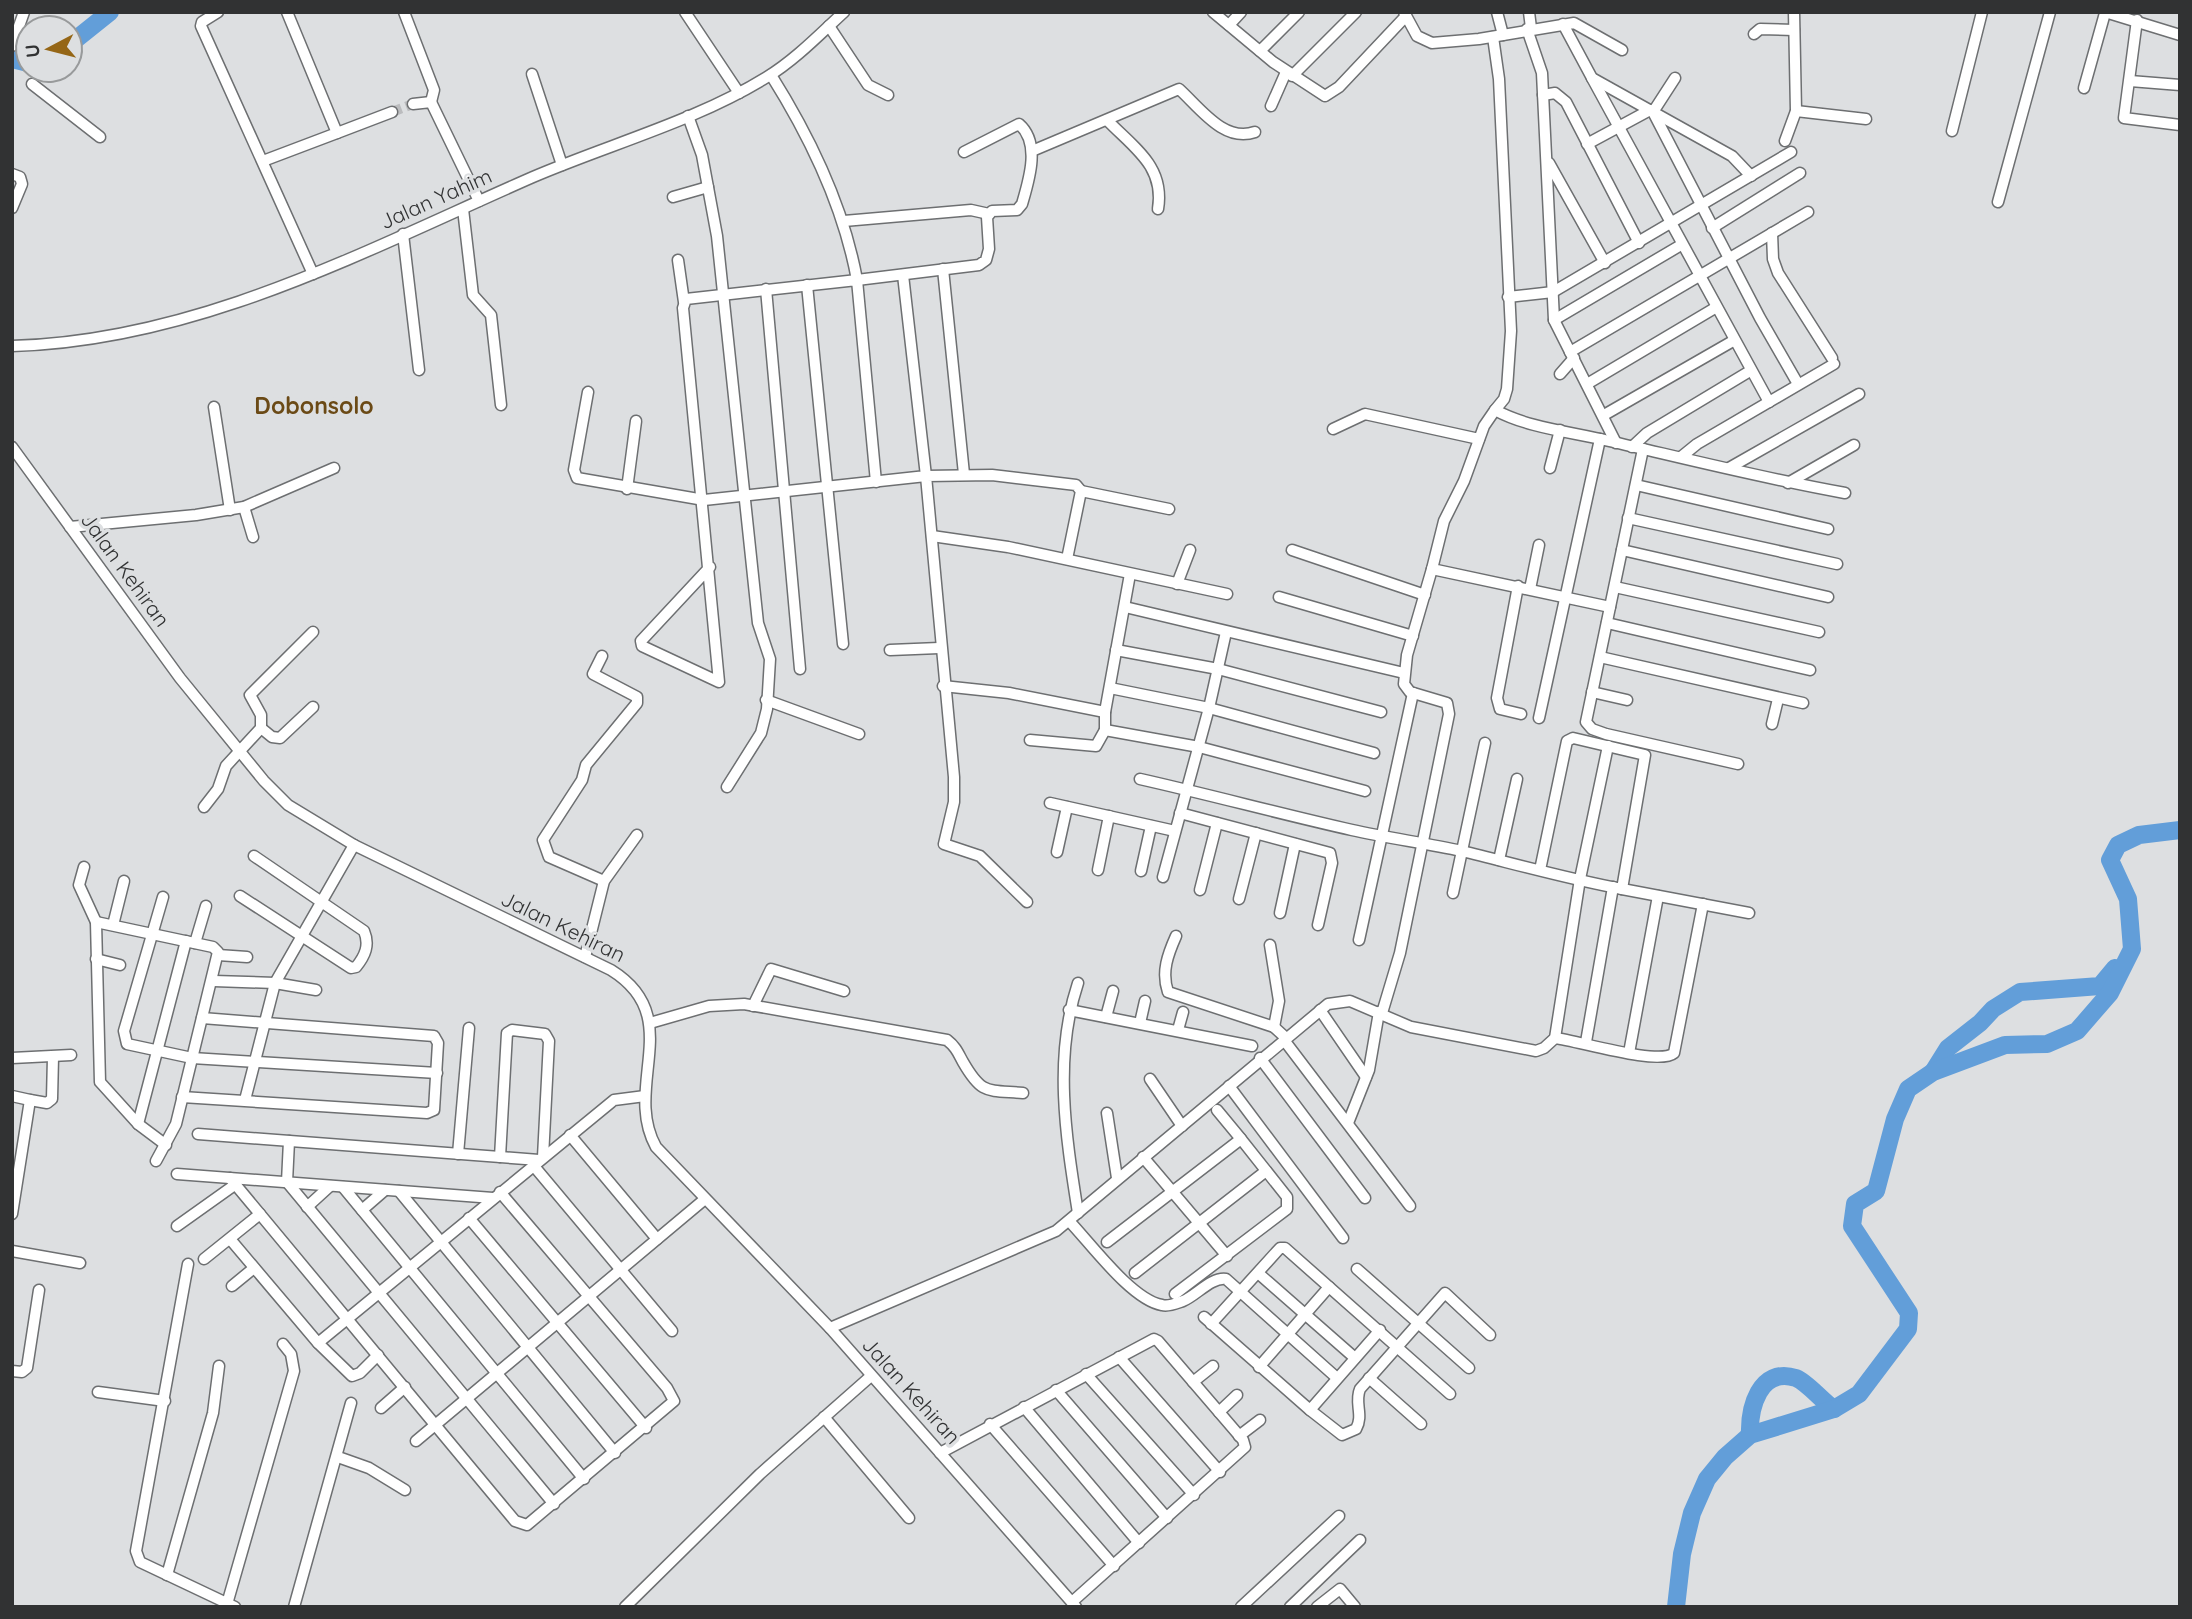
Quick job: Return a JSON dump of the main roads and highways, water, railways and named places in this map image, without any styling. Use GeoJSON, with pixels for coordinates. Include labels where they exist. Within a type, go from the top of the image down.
{"type":"FeatureCollection","features":[{"type":"Feature","properties":{"kind":"waterway"},"geometry":{"type":"LineString","coordinates":[[84,33],[110,12]]}},
{"type":"Feature","properties":{"kind":"waterway"},"geometry":{"type":"LineString","coordinates":[[1676,1607],[1682,1554],[1692,1513],[1707,1479],[1725,1457],[1750,1435],[1834,1409],[1859,1394],[1908,1329],[1909,1313],[1852,1226],[1855,1204],[1876,1191],[1895,1119],[1908,1089],[1933,1072],[2005,1045],[2047,1044],[2077,1031],[2110,993],[2132,949],[2128,899],[2110,860],[2118,845],[2139,835],[2180,830]]}},
{"type":"Feature","properties":{"kind":"waterway"},"geometry":{"type":"LineString","coordinates":[[1933,1072],[1948,1048],[1993,1009],[2020,992],[2100,986],[2115,968]]}},
{"type":"Feature","properties":{"kind":"waterway"},"geometry":{"type":"LineString","coordinates":[[1750,1435],[1754,1402],[1765,1384],[1773,1378],[1796,1378],[1834,1409]]}},
{"type":"Feature","properties":{"kind":"tunnel"},"geometry":{"type":"LineString","coordinates":[[392,112],[413,104]]}},
{"type":"Feature","properties":{"kind":"district","name":"Dobonsolo"},"geometry":{"type":"Point","coordinates":[314,406]}}]}
